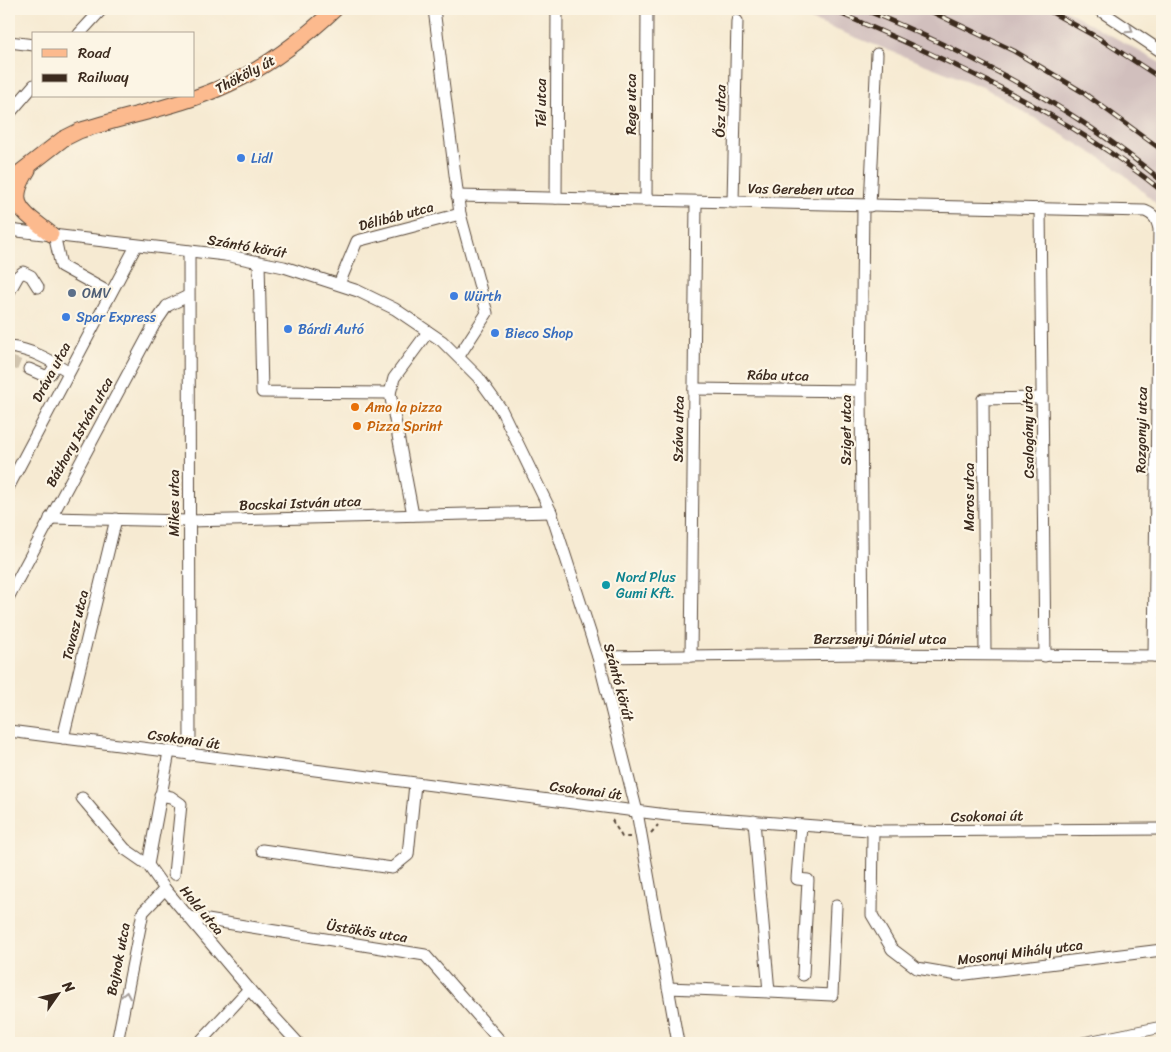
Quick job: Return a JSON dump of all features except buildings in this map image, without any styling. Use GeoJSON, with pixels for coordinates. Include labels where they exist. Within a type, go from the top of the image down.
{"type":"FeatureCollection","features":[{"type":"Feature","properties":{"kind":"main road","name":"Thököly út"},"geometry":{"type":"LineString","coordinates":[[195,98],[229,84],[288,51],[335,9]]}},
{"type":"Feature","properties":{"kind":"main road","name":"Thököly út"},"geometry":{"type":"LineString","coordinates":[[9,181],[63,139],[79,131],[194,98]]}},
{"type":"Feature","properties":{"kind":"main road"},"geometry":{"type":"LineString","coordinates":[[34,160],[19,184],[17,196],[23,213],[52,234]]}},
{"type":"Feature","properties":{"kind":"street"},"geometry":{"type":"LineString","coordinates":[[81,32],[102,9]]}},
{"type":"Feature","properties":{"kind":"street"},"geometry":{"type":"LineString","coordinates":[[434,9],[460,214],[487,313],[459,356]]}},
{"type":"Feature","properties":{"kind":"street","name":"Tél utca"},"geometry":{"type":"LineString","coordinates":[[556,198],[557,9]]}},
{"type":"Feature","properties":{"kind":"street","name":"Rege utca"},"geometry":{"type":"LineString","coordinates":[[646,200],[647,9]]}},
{"type":"Feature","properties":{"kind":"street"},"geometry":{"type":"LineString","coordinates":[[1098,9],[1162,52]]}},
{"type":"Feature","properties":{"kind":"street","name":"Ősz utca"},"geometry":{"type":"LineString","coordinates":[[733,202],[737,21]]}},
{"type":"Feature","properties":{"kind":"street"},"geometry":{"type":"LineString","coordinates":[[9,42],[32,45]]}},
{"type":"Feature","properties":{"kind":"street","name":"Sziget utca"},"geometry":{"type":"LineString","coordinates":[[863,654],[861,391],[867,206],[878,54]]}},
{"type":"Feature","properties":{"kind":"street"},"geometry":{"type":"LineString","coordinates":[[9,114],[32,87]]}},
{"type":"Feature","properties":{"kind":"street","name":"Vas Gereben utca"},"geometry":{"type":"LineString","coordinates":[[457,196],[1145,211]]}},
{"type":"Feature","properties":{"kind":"street","name":"Száva utca"},"geometry":{"type":"LineString","coordinates":[[691,656],[696,202]]}},
{"type":"Feature","properties":{"kind":"street","name":"Csalogány utca"},"geometry":{"type":"LineString","coordinates":[[1040,208],[1045,656]]}},
{"type":"Feature","properties":{"kind":"street","name":"Rozgonyi utca"},"geometry":{"type":"LineString","coordinates":[[1145,211],[1152,214],[1157,220],[1159,229],[1158,656]]}},
{"type":"Feature","properties":{"kind":"street","name":"Délibáb utca"},"geometry":{"type":"LineString","coordinates":[[339,284],[357,241],[460,214]]}},
{"type":"Feature","properties":{"kind":"street","name":"Szántó körút"},"geometry":{"type":"LineString","coordinates":[[9,230],[52,234],[258,262],[284,267],[339,284],[395,309],[459,356],[478,377],[501,410],[551,512],[598,658],[641,836],[678,1043]]}},
{"type":"Feature","properties":{"kind":"street"},"geometry":{"type":"LineString","coordinates":[[52,234],[61,266],[110,293]]}},
{"type":"Feature","properties":{"kind":"street","name":"Dráva utca"},"geometry":{"type":"LineString","coordinates":[[9,486],[68,371],[136,246]]}},
{"type":"Feature","properties":{"kind":"street","name":"Mikes utca"},"geometry":{"type":"LineString","coordinates":[[189,252],[190,755]]}},
{"type":"Feature","properties":{"kind":"street"},"geometry":{"type":"LineString","coordinates":[[258,262],[262,392],[390,393]]}},
{"type":"Feature","properties":{"kind":"street"},"geometry":{"type":"LineString","coordinates":[[9,292],[18,276],[23,272],[31,276],[38,287]]}},
{"type":"Feature","properties":{"kind":"street","name":"Báthory István utca"},"geometry":{"type":"LineString","coordinates":[[9,596],[154,325],[167,306],[188,296]]}},
{"type":"Feature","properties":{"kind":"street"},"geometry":{"type":"LineString","coordinates":[[413,515],[390,393],[394,378],[428,332]]}},
{"type":"Feature","properties":{"kind":"street"},"geometry":{"type":"LineString","coordinates":[[9,347],[33,353],[68,371]]}},
{"type":"Feature","properties":{"kind":"street"},"geometry":{"type":"LineString","coordinates":[[29,369],[45,376],[50,374],[56,364]]}},
{"type":"Feature","properties":{"kind":"street","name":"Rába utca"},"geometry":{"type":"LineString","coordinates":[[694,389],[861,391]]}},
{"type":"Feature","properties":{"kind":"street","name":"Maros utca"},"geometry":{"type":"LineString","coordinates":[[984,654],[983,399],[1042,398]]}},
{"type":"Feature","properties":{"kind":"street","name":"Bocskai István utca"},"geometry":{"type":"LineString","coordinates":[[50,518],[189,521],[551,512]]}},
{"type":"Feature","properties":{"kind":"street","name":"Tavasz utca"},"geometry":{"type":"LineString","coordinates":[[63,738],[116,519]]}},
{"type":"Feature","properties":{"kind":"street","name":"Berzsenyi Dániel utca"},"geometry":{"type":"LineString","coordinates":[[598,658],[863,654],[1158,656]]}},
{"type":"Feature","properties":{"kind":"street","name":"Csokonai út"},"geometry":{"type":"LineString","coordinates":[[9,731],[636,812],[873,831],[1162,829]]}},
{"type":"Feature","properties":{"kind":"street"},"geometry":{"type":"LineString","coordinates":[[148,865],[169,752]]}},
{"type":"Feature","properties":{"kind":"street"},"geometry":{"type":"LineString","coordinates":[[262,850],[392,868],[397,866],[408,855],[415,784]]}},
{"type":"Feature","properties":{"kind":"street"},"geometry":{"type":"LineString","coordinates":[[160,795],[172,797],[181,804],[174,874]]}},
{"type":"Feature","properties":{"kind":"street","name":"Hold utca"},"geometry":{"type":"LineString","coordinates":[[82,798],[125,849],[148,865],[164,889],[249,989],[298,1043]]}},
{"type":"Feature","properties":{"kind":"street"},"geometry":{"type":"LineString","coordinates":[[754,822],[769,992]]}},
{"type":"Feature","properties":{"kind":"street"},"geometry":{"type":"LineString","coordinates":[[801,825],[797,879],[808,880],[803,975]]}},
{"type":"Feature","properties":{"kind":"street","name":"Mosonyi Mihály utca"},"geometry":{"type":"LineString","coordinates":[[873,831],[872,915],[892,949],[917,968],[958,976],[1162,950]]}},
{"type":"Feature","properties":{"kind":"street","name":"Bajnok utca"},"geometry":{"type":"LineString","coordinates":[[117,1043],[143,912],[164,889]]}},
{"type":"Feature","properties":{"kind":"street"},"geometry":{"type":"LineString","coordinates":[[668,988],[832,995],[836,906]]}},
{"type":"Feature","properties":{"kind":"street","name":"Üstökös utca"},"geometry":{"type":"LineString","coordinates":[[189,917],[425,955],[502,1043]]}},
{"type":"Feature","properties":{"kind":"street"},"geometry":{"type":"LineString","coordinates":[[199,1043],[249,989]]}},
{"type":"Feature","properties":{"kind":"street"},"geometry":{"type":"LineString","coordinates":[[1083,1043],[1162,1027]]}},
{"type":"Feature","properties":{"kind":"path"},"geometry":{"type":"LineString","coordinates":[[611,819],[622,837],[641,836]]}},
{"type":"Feature","properties":{"kind":"shaded area"},"geometry":{"type":"Polygon","coordinates":[[[783,9],[1064,9],[1162,64],[1162,209],[1117,168],[985,88],[783,9]]]}},
{"type":"Feature","properties":{"kind":"tunnel"},"geometry":{"type":"LineString","coordinates":[[9,361],[29,369]]}},
{"type":"Feature","properties":{"kind":"railway"},"geometry":{"type":"LineString","coordinates":[[830,9],[960,67],[1044,111],[1124,162],[1162,191]]}},
{"type":"Feature","properties":{"kind":"railway"},"geometry":{"type":"LineString","coordinates":[[863,9],[942,44],[1019,84],[1093,129],[1162,181]]}},
{"type":"Feature","properties":{"kind":"railway"},"geometry":{"type":"LineString","coordinates":[[926,9],[1014,51],[1081,91],[1162,150]]}},
{"type":"Feature","properties":{"kind":"railway"},"geometry":{"type":"LineString","coordinates":[[1046,9],[1100,39],[1162,79]]}},
{"type":"Feature","properties":{"kind":"place","name":"Lidl"},"geometry":{"type":"Point","coordinates":[241,158]}},
{"type":"Feature","properties":{"kind":"place","name":"OMV"},"geometry":{"type":"Point","coordinates":[72,293]}},
{"type":"Feature","properties":{"kind":"place","name":"Würth"},"geometry":{"type":"Point","coordinates":[454,296]}},
{"type":"Feature","properties":{"kind":"place","name":"Spar Express"},"geometry":{"type":"Point","coordinates":[66,317]}},
{"type":"Feature","properties":{"kind":"place","name":"Bárdi Autó"},"geometry":{"type":"Point","coordinates":[288,329]}},
{"type":"Feature","properties":{"kind":"place","name":"Bieco Shop"},"geometry":{"type":"Point","coordinates":[495,333]}},
{"type":"Feature","properties":{"kind":"place","name":"Amo la pizza"},"geometry":{"type":"Point","coordinates":[355,407]}},
{"type":"Feature","properties":{"kind":"place","name":"Pizza Sprint"},"geometry":{"type":"Point","coordinates":[357,426]}},
{"type":"Feature","properties":{"kind":"place","name":"Nord Plus Gumi Kft."},"geometry":{"type":"Point","coordinates":[606,585]}}]}
